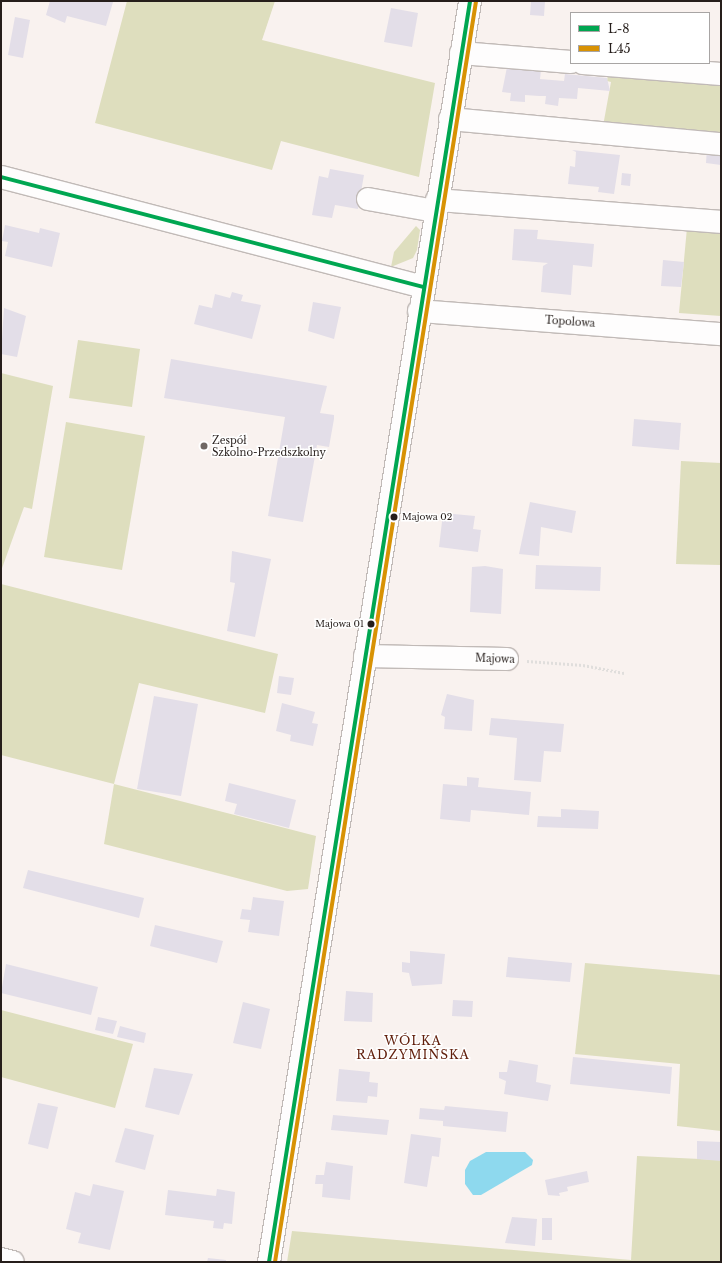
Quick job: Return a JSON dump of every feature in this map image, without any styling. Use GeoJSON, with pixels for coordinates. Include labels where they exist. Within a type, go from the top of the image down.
{"type":"FeatureCollection","features":[{"type":"Feature","properties":{"kind":"street"},"geometry":{"type":"LineString","coordinates":[[269,1262],[419,311],[470,1]]}},
{"type":"Feature","properties":{"kind":"street"},"geometry":{"type":"LineString","coordinates":[[461,53],[570,62]]}},
{"type":"Feature","properties":{"kind":"street"},"geometry":{"type":"LineString","coordinates":[[596,64],[721,74]]}},
{"type":"Feature","properties":{"kind":"street"},"geometry":{"type":"LineString","coordinates":[[450,119],[721,144]]}},
{"type":"Feature","properties":{"kind":"street"},"geometry":{"type":"LineString","coordinates":[[1,177],[423,287]]}},
{"type":"Feature","properties":{"kind":"street"},"geometry":{"type":"LineString","coordinates":[[368,199],[436,205],[721,222]]}},
{"type":"Feature","properties":{"kind":"street","name":"Topolowa"},"geometry":{"type":"LineString","coordinates":[[419,311],[721,334]]}},
{"type":"Feature","properties":{"kind":"street","name":"Majowa"},"geometry":{"type":"LineString","coordinates":[[365,656],[507,659]]}},
{"type":"Feature","properties":{"kind":"street"},"geometry":{"type":"LineString","coordinates":[[1,1259],[13,1262]]}},
{"type":"Feature","properties":{"kind":"path","name":"Majowa"},"geometry":{"type":"LineString","coordinates":[[507,659],[583,665],[624,674]]}},
{"type":"Feature","properties":{"kind":"green space"},"geometry":{"type":"Polygon","coordinates":[[[127,1],[275,1],[262,40],[435,83],[419,177],[281,141],[272,170],[95,123],[127,1]]]}},
{"type":"Feature","properties":{"kind":"green space"},"geometry":{"type":"Polygon","coordinates":[[[608,74],[721,83],[721,137],[603,126],[611,82],[607,81],[608,74]]]}},
{"type":"Feature","properties":{"kind":"green space"},"geometry":{"type":"Polygon","coordinates":[[[416,226],[420,230],[417,250],[413,258],[391,267],[394,252],[416,226]]]}},
{"type":"Feature","properties":{"kind":"green space"},"geometry":{"type":"Polygon","coordinates":[[[687,228],[721,230],[721,316],[679,313],[687,228]]]}},
{"type":"Feature","properties":{"kind":"green space"},"geometry":{"type":"Polygon","coordinates":[[[78,340],[140,349],[132,407],[69,398],[78,340]]]}},
{"type":"Feature","properties":{"kind":"green space"},"geometry":{"type":"Polygon","coordinates":[[[1,373],[53,386],[32,509],[24,507],[1,571],[1,373]]]}},
{"type":"Feature","properties":{"kind":"green space"},"geometry":{"type":"Polygon","coordinates":[[[66,422],[145,436],[122,570],[44,557],[66,422]]]}},
{"type":"Feature","properties":{"kind":"green space"},"geometry":{"type":"Polygon","coordinates":[[[681,461],[721,463],[721,565],[676,564],[681,461]]]}},
{"type":"Feature","properties":{"kind":"green space"},"geometry":{"type":"Polygon","coordinates":[[[1,584],[278,654],[265,713],[139,683],[114,784],[1,755],[1,584]]]}},
{"type":"Feature","properties":{"kind":"green space"},"geometry":{"type":"Polygon","coordinates":[[[114,784],[316,836],[308,889],[287,891],[104,844],[114,784]]]}},
{"type":"Feature","properties":{"kind":"green space"},"geometry":{"type":"Polygon","coordinates":[[[585,963],[721,975],[721,1131],[677,1126],[680,1064],[575,1054],[585,963]]]}},
{"type":"Feature","properties":{"kind":"green space"},"geometry":{"type":"Polygon","coordinates":[[[1,1010],[133,1044],[115,1108],[1,1077],[1,1010]]]}},
{"type":"Feature","properties":{"kind":"green space"},"geometry":{"type":"Polygon","coordinates":[[[637,1156],[721,1160],[721,1262],[287,1262],[292,1231],[631,1260],[637,1156]]]}},
{"type":"Feature","properties":{"kind":"water"},"geometry":{"type":"Polygon","coordinates":[[[486,1152],[525,1152],[533,1160],[532,1165],[481,1195],[473,1195],[465,1184],[465,1170],[470,1161],[486,1152]]]}},
{"type":"Feature","properties":{"kind":"building"},"geometry":{"type":"Polygon","coordinates":[[[50,1],[113,2],[106,26],[67,16],[65,23],[46,15],[50,1]]]}},
{"type":"Feature","properties":{"kind":"building"},"geometry":{"type":"Polygon","coordinates":[[[531,1],[545,1],[544,16],[530,15],[531,1]]]}},
{"type":"Feature","properties":{"kind":"building"},"geometry":{"type":"Polygon","coordinates":[[[391,8],[418,13],[412,47],[384,42],[391,8]]]}},
{"type":"Feature","properties":{"kind":"building"},"geometry":{"type":"Polygon","coordinates":[[[15,17],[30,20],[23,58],[8,55],[15,17]]]}},
{"type":"Feature","properties":{"kind":"building"},"geometry":{"type":"Polygon","coordinates":[[[507,67],[541,70],[540,79],[564,81],[565,74],[607,78],[610,91],[578,88],[577,99],[559,98],[558,106],[545,104],[546,96],[525,95],[525,102],[510,101],[511,93],[502,92],[507,67]]]}},
{"type":"Feature","properties":{"kind":"building"},"geometry":{"type":"Polygon","coordinates":[[[707,148],[721,150],[721,165],[706,163],[707,148]]]}},
{"type":"Feature","properties":{"kind":"building"},"geometry":{"type":"Polygon","coordinates":[[[572,150],[620,155],[614,194],[598,192],[599,187],[568,184],[570,166],[575,167],[576,152],[572,150]]]}},
{"type":"Feature","properties":{"kind":"building"},"geometry":{"type":"Polygon","coordinates":[[[330,169],[364,175],[358,209],[335,205],[332,218],[312,215],[319,176],[328,178],[330,169]]]}},
{"type":"Feature","properties":{"kind":"building"},"geometry":{"type":"Polygon","coordinates":[[[622,173],[631,174],[630,186],[621,185],[622,173]]]}},
{"type":"Feature","properties":{"kind":"building"},"geometry":{"type":"Polygon","coordinates":[[[5,225],[39,233],[40,228],[60,233],[52,267],[5,256],[8,242],[2,241],[5,225]]]}},
{"type":"Feature","properties":{"kind":"building"},"geometry":{"type":"Polygon","coordinates":[[[514,229],[538,230],[537,239],[594,244],[592,267],[573,265],[571,295],[541,292],[543,266],[548,263],[512,260],[514,229]]]}},
{"type":"Feature","properties":{"kind":"building"},"geometry":{"type":"Polygon","coordinates":[[[663,260],[684,262],[681,287],[661,286],[663,260]]]}},
{"type":"Feature","properties":{"kind":"building"},"geometry":{"type":"Polygon","coordinates":[[[232,292],[243,295],[241,301],[261,305],[252,339],[194,324],[199,305],[212,308],[215,294],[230,298],[232,292]]]}},
{"type":"Feature","properties":{"kind":"building"},"geometry":{"type":"Polygon","coordinates":[[[313,302],[341,307],[334,339],[308,331],[313,302]]]}},
{"type":"Feature","properties":{"kind":"building"},"geometry":{"type":"Polygon","coordinates":[[[4,308],[26,316],[17,357],[1,354],[4,308]]]}},
{"type":"Feature","properties":{"kind":"building"},"geometry":{"type":"Polygon","coordinates":[[[171,359],[327,386],[320,413],[334,415],[334,419],[329,447],[317,445],[303,522],[268,516],[285,417],[164,398],[171,359]]]}},
{"type":"Feature","properties":{"kind":"building"},"geometry":{"type":"Polygon","coordinates":[[[634,419],[681,423],[679,450],[632,446],[634,419]]]}},
{"type":"Feature","properties":{"kind":"building"},"geometry":{"type":"Polygon","coordinates":[[[530,502],[576,511],[572,533],[541,527],[539,556],[519,554],[530,502]]]}},
{"type":"Feature","properties":{"kind":"building"},"geometry":{"type":"Polygon","coordinates":[[[443,513],[475,516],[473,529],[481,530],[478,552],[439,547],[443,513]]]}},
{"type":"Feature","properties":{"kind":"building"},"geometry":{"type":"Polygon","coordinates":[[[232,551],[271,559],[255,637],[227,631],[235,583],[230,582],[232,551]]]}},
{"type":"Feature","properties":{"kind":"building"},"geometry":{"type":"Polygon","coordinates":[[[536,565],[601,567],[600,591],[535,589],[536,565]]]}},
{"type":"Feature","properties":{"kind":"building"},"geometry":{"type":"Polygon","coordinates":[[[485,566],[503,569],[501,614],[470,612],[472,567],[485,566]]]}},
{"type":"Feature","properties":{"kind":"building"},"geometry":{"type":"Polygon","coordinates":[[[279,676],[294,678],[291,695],[277,693],[279,676]]]}},
{"type":"Feature","properties":{"kind":"building"},"geometry":{"type":"Polygon","coordinates":[[[447,694],[474,700],[472,731],[444,729],[445,717],[441,715],[447,694]]]}},
{"type":"Feature","properties":{"kind":"building"},"geometry":{"type":"Polygon","coordinates":[[[154,696],[198,704],[181,796],[137,789],[154,696]]]}},
{"type":"Feature","properties":{"kind":"building"},"geometry":{"type":"Polygon","coordinates":[[[282,703],[315,712],[312,723],[318,724],[313,746],[290,741],[291,735],[276,731],[282,703]]]}},
{"type":"Feature","properties":{"kind":"building"},"geometry":{"type":"Polygon","coordinates":[[[491,718],[564,724],[561,752],[544,751],[541,782],[514,780],[517,738],[489,735],[491,718]]]}},
{"type":"Feature","properties":{"kind":"building"},"geometry":{"type":"Polygon","coordinates":[[[467,777],[479,778],[478,787],[531,792],[529,815],[471,810],[470,822],[440,819],[443,784],[467,786],[467,777]]]}},
{"type":"Feature","properties":{"kind":"building"},"geometry":{"type":"Polygon","coordinates":[[[229,783],[296,800],[289,828],[234,814],[237,804],[225,801],[229,783]]]}},
{"type":"Feature","properties":{"kind":"building"},"geometry":{"type":"Polygon","coordinates":[[[561,809],[599,811],[598,829],[537,827],[538,816],[561,817],[561,809]]]}},
{"type":"Feature","properties":{"kind":"building"},"geometry":{"type":"Polygon","coordinates":[[[28,870],[144,898],[139,918],[23,888],[28,870]]]}},
{"type":"Feature","properties":{"kind":"building"},"geometry":{"type":"Polygon","coordinates":[[[253,897],[284,901],[279,936],[248,932],[250,920],[240,919],[242,909],[251,910],[253,897]]]}},
{"type":"Feature","properties":{"kind":"building"},"geometry":{"type":"Polygon","coordinates":[[[155,925],[223,941],[217,963],[150,946],[155,925]]]}},
{"type":"Feature","properties":{"kind":"building"},"geometry":{"type":"Polygon","coordinates":[[[410,951],[445,954],[442,984],[412,986],[409,973],[402,972],[402,962],[410,963],[410,951]]]}},
{"type":"Feature","properties":{"kind":"building"},"geometry":{"type":"Polygon","coordinates":[[[508,957],[572,963],[570,982],[506,977],[508,957]]]}},
{"type":"Feature","properties":{"kind":"building"},"geometry":{"type":"Polygon","coordinates":[[[6,964],[98,987],[91,1015],[1,993],[6,964]]]}},
{"type":"Feature","properties":{"kind":"building"},"geometry":{"type":"Polygon","coordinates":[[[346,991],[373,993],[372,1022],[344,1021],[346,991]]]}},
{"type":"Feature","properties":{"kind":"building"},"geometry":{"type":"Polygon","coordinates":[[[453,1000],[473,1001],[472,1017],[452,1016],[453,1000]]]}},
{"type":"Feature","properties":{"kind":"building"},"geometry":{"type":"Polygon","coordinates":[[[243,1002],[270,1009],[261,1049],[233,1043],[243,1002]]]}},
{"type":"Feature","properties":{"kind":"building"},"geometry":{"type":"Polygon","coordinates":[[[98,1017],[117,1021],[113,1034],[95,1030],[98,1017]]]}},
{"type":"Feature","properties":{"kind":"building"},"geometry":{"type":"Polygon","coordinates":[[[120,1026],[146,1033],[144,1043],[117,1037],[120,1026]]]}},
{"type":"Feature","properties":{"kind":"building"},"geometry":{"type":"Polygon","coordinates":[[[573,1057],[672,1067],[670,1094],[570,1084],[573,1057]]]}},
{"type":"Feature","properties":{"kind":"building"},"geometry":{"type":"Polygon","coordinates":[[[509,1060],[538,1065],[536,1082],[551,1085],[548,1101],[504,1094],[506,1081],[499,1078],[499,1072],[507,1072],[509,1060]]]}},
{"type":"Feature","properties":{"kind":"building"},"geometry":{"type":"Polygon","coordinates":[[[154,1068],[193,1074],[179,1115],[145,1107],[154,1068]]]}},
{"type":"Feature","properties":{"kind":"building"},"geometry":{"type":"Polygon","coordinates":[[[339,1069],[370,1072],[369,1082],[378,1083],[377,1097],[368,1096],[367,1103],[336,1101],[339,1069]]]}},
{"type":"Feature","properties":{"kind":"building"},"geometry":{"type":"Polygon","coordinates":[[[38,1103],[58,1107],[48,1149],[28,1144],[38,1103]]]}},
{"type":"Feature","properties":{"kind":"building"},"geometry":{"type":"Polygon","coordinates":[[[445,1106],[508,1112],[506,1132],[443,1126],[443,1121],[419,1119],[420,1108],[444,1110],[445,1106]]]}},
{"type":"Feature","properties":{"kind":"building"},"geometry":{"type":"Polygon","coordinates":[[[333,1115],[389,1120],[387,1135],[331,1130],[333,1115]]]}},
{"type":"Feature","properties":{"kind":"building"},"geometry":{"type":"Polygon","coordinates":[[[125,1128],[154,1135],[145,1170],[115,1162],[125,1128]]]}},
{"type":"Feature","properties":{"kind":"building"},"geometry":{"type":"Polygon","coordinates":[[[411,1134],[441,1138],[439,1157],[432,1156],[427,1187],[404,1183],[411,1134]]]}},
{"type":"Feature","properties":{"kind":"building"},"geometry":{"type":"Polygon","coordinates":[[[697,1141],[721,1142],[721,1161],[697,1159],[697,1141]]]}},
{"type":"Feature","properties":{"kind":"building"},"geometry":{"type":"Polygon","coordinates":[[[326,1162],[353,1166],[350,1200],[322,1197],[323,1184],[315,1184],[316,1175],[324,1175],[326,1162]]]}},
{"type":"Feature","properties":{"kind":"building"},"geometry":{"type":"Polygon","coordinates":[[[587,1171],[589,1182],[567,1187],[568,1191],[559,1193],[560,1196],[548,1195],[545,1180],[587,1171]]]}},
{"type":"Feature","properties":{"kind":"building"},"geometry":{"type":"Polygon","coordinates":[[[93,1184],[124,1191],[110,1250],[78,1243],[81,1233],[66,1229],[75,1192],[90,1196],[93,1184]]]}},
{"type":"Feature","properties":{"kind":"building"},"geometry":{"type":"Polygon","coordinates":[[[217,1189],[235,1192],[232,1224],[224,1223],[223,1229],[213,1228],[214,1221],[165,1215],[168,1190],[216,1196],[217,1189]]]}},
{"type":"Feature","properties":{"kind":"building"},"geometry":{"type":"Polygon","coordinates":[[[512,1217],[537,1219],[535,1246],[505,1243],[512,1217]]]}},
{"type":"Feature","properties":{"kind":"building"},"geometry":{"type":"Polygon","coordinates":[[[542,1218],[552,1218],[552,1240],[542,1240],[542,1218]]]}},
{"type":"Feature","properties":{"kind":"building"},"geometry":{"type":"Polygon","coordinates":[[[208,1258],[226,1260],[226,1262],[207,1262],[208,1258]]]}},
{"type":"Feature","properties":{"kind":"transit line","name":"L-8"},"geometry":{"type":"LineString","coordinates":[[269,1262],[470,1]]}},
{"type":"Feature","properties":{"kind":"transit line","name":"L45"},"geometry":{"type":"LineString","coordinates":[[275,1262],[476,2]]}},
{"type":"Feature","properties":{"kind":"transit line","name":"L-8"},"geometry":{"type":"LineString","coordinates":[[1,177],[423,287]]}},
{"type":"Feature","properties":{"kind":"place","name":"Zespół Szkolno-Przedszkolny"},"geometry":{"type":"Point","coordinates":[204,446]}},
{"type":"Feature","properties":{"kind":"place","name":"Majowa 02"},"geometry":{"type":"Point","coordinates":[394,517]}},
{"type":"Feature","properties":{"kind":"place","name":"Majowa 01"},"geometry":{"type":"Point","coordinates":[371,624]}},
{"type":"Feature","properties":{"kind":"district","name":"WÓLKA RADZYMIŃSKA"},"geometry":{"type":"Point","coordinates":[413,1048]}}]}
